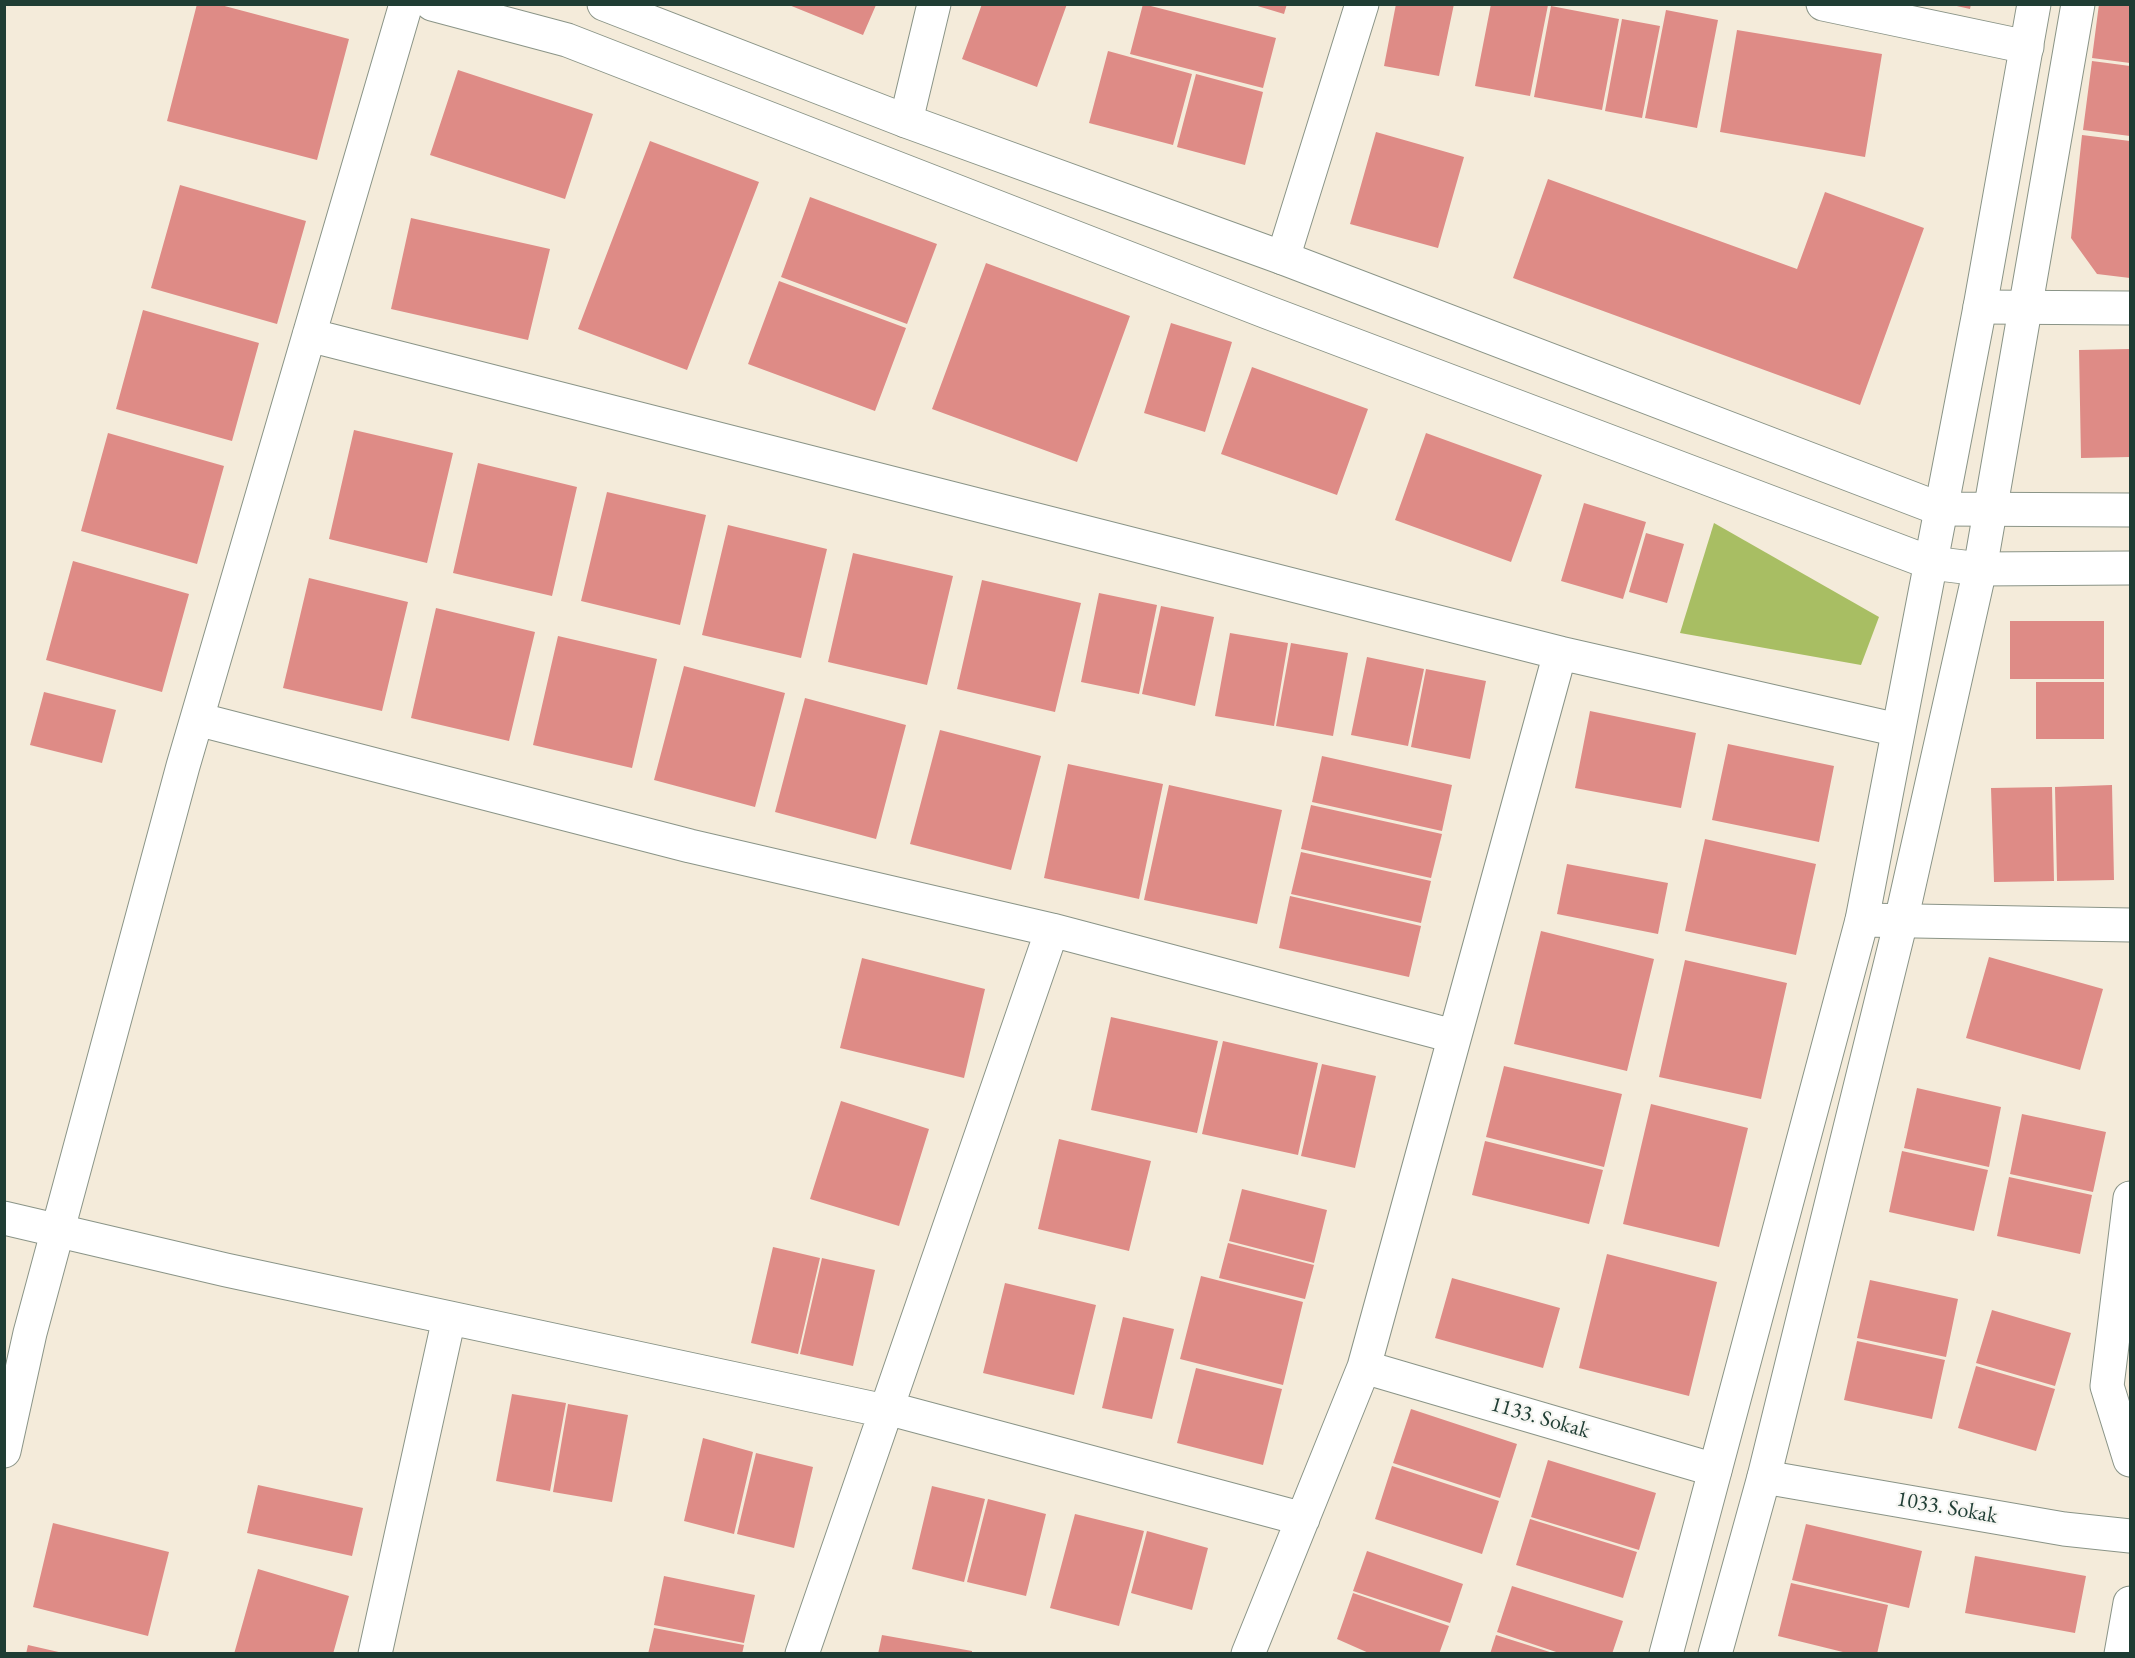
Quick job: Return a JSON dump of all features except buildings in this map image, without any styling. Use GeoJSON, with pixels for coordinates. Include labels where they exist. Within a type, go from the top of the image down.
{"type":"FeatureCollection","features":[{"type":"Feature","properties":{"kind":"street"},"geometry":{"type":"LineString","coordinates":[[4,1451],[30,1333],[57,1230],[197,719],[406,4]]}},
{"type":"Feature","properties":{"kind":"street"},"geometry":{"type":"LineString","coordinates":[[432,4],[567,40],[1267,312],[1931,563],[1980,569],[2130,568]]}},
{"type":"Feature","properties":{"kind":"street"},"geometry":{"type":"LineString","coordinates":[[604,4],[906,121],[1283,258],[1940,510],[2130,510]]}},
{"type":"Feature","properties":{"kind":"street"},"geometry":{"type":"LineString","coordinates":[[906,121],[934,4]]}},
{"type":"Feature","properties":{"kind":"street"},"geometry":{"type":"LineString","coordinates":[[1283,258],[1362,4]]}},
{"type":"Feature","properties":{"kind":"street"},"geometry":{"type":"LineString","coordinates":[[1823,4],[2026,46]]}},
{"type":"Feature","properties":{"kind":"street"},"geometry":{"type":"LineString","coordinates":[[1666,1653],[1862,920],[1980,307],[2034,4]]}},
{"type":"Feature","properties":{"kind":"street"},"geometry":{"type":"LineString","coordinates":[[1715,1653],[1764,1477],[1901,921],[1980,569],[2078,4]]}},
{"type":"Feature","properties":{"kind":"street"},"geometry":{"type":"LineString","coordinates":[[1980,307],[2130,308]]}},
{"type":"Feature","properties":{"kind":"street"},"geometry":{"type":"LineString","coordinates":[[309,335],[1560,653],[1898,730]]}},
{"type":"Feature","properties":{"kind":"street"},"geometry":{"type":"LineString","coordinates":[[1248,1653],[1364,1367],[1560,653]]}},
{"type":"Feature","properties":{"kind":"street"},"geometry":{"type":"LineString","coordinates":[[197,719],[690,846],[1052,930],[1453,1036]]}},
{"type":"Feature","properties":{"kind":"street"},"geometry":{"type":"LineString","coordinates":[[1862,920],[2130,926]]}},
{"type":"Feature","properties":{"kind":"street"},"geometry":{"type":"LineString","coordinates":[[802,1653],[1052,930]]}},
{"type":"Feature","properties":{"kind":"street"},"geometry":{"type":"LineString","coordinates":[[2128,1447],[2107,1386],[2130,1198]]}},
{"type":"Feature","properties":{"kind":"street"},"geometry":{"type":"LineString","coordinates":[[4,1218],[449,1318],[886,1410],[1303,1519]]}},
{"type":"Feature","properties":{"kind":"street"},"geometry":{"type":"LineString","coordinates":[[375,1653],[449,1318]]}},
{"type":"Feature","properties":{"kind":"street","name":"1133. Sokak"},"geometry":{"type":"LineString","coordinates":[[1364,1367],[1715,1470]]}},
{"type":"Feature","properties":{"kind":"street","name":"1033. Sokak"},"geometry":{"type":"LineString","coordinates":[[1764,1477],[2064,1529],[2130,1536]]}},
{"type":"Feature","properties":{"kind":"street"},"geometry":{"type":"LineString","coordinates":[[2121,1653],[2130,1603]]}},
{"type":"Feature","properties":{"kind":"green space"},"geometry":{"type":"Polygon","coordinates":[[[1714,523],[1879,617],[1861,665],[1680,633],[1714,523]]]}}]}
